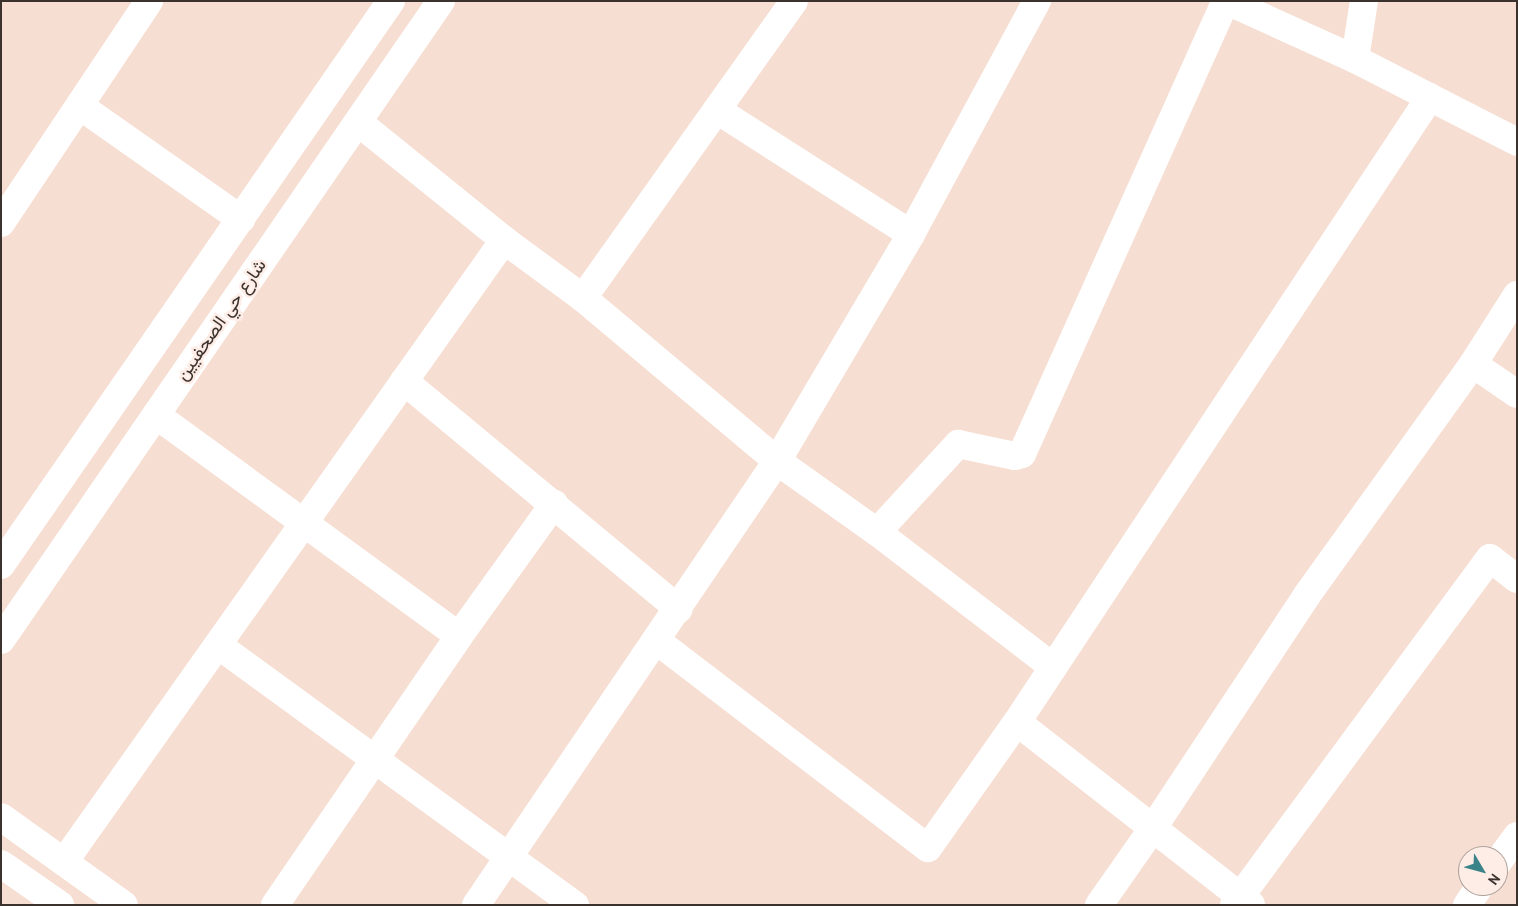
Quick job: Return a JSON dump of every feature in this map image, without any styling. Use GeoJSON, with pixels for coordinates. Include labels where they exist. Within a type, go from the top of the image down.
{"type":"FeatureCollection","features":[{"type":"Feature","properties":{"kind":"street"},"geometry":{"type":"LineString","coordinates":[[1,223],[149,1]]}},
{"type":"Feature","properties":{"kind":"street"},"geometry":{"type":"LineString","coordinates":[[5,550],[58,482],[391,1]]}},
{"type":"Feature","properties":{"kind":"street","name":"شارع حي الصحفيين"},"geometry":{"type":"LineString","coordinates":[[1,640],[441,1]]}},
{"type":"Feature","properties":{"kind":"street"},"geometry":{"type":"LineString","coordinates":[[583,298],[794,1]]}},
{"type":"Feature","properties":{"kind":"street"},"geometry":{"type":"LineString","coordinates":[[476,905],[679,609],[777,461],[911,234],[1038,1]]}},
{"type":"Feature","properties":{"kind":"street"},"geometry":{"type":"LineString","coordinates":[[877,532],[958,444],[1015,456],[1022,454],[1227,1],[1355,59],[1517,142]]}},
{"type":"Feature","properties":{"kind":"street"},"geometry":{"type":"LineString","coordinates":[[1355,59],[1364,1]]}},
{"type":"Feature","properties":{"kind":"street"},"geometry":{"type":"LineString","coordinates":[[657,641],[928,848],[1017,722],[1430,97]]}},
{"type":"Feature","properties":{"kind":"street"},"geometry":{"type":"LineString","coordinates":[[80,106],[241,219]]}},
{"type":"Feature","properties":{"kind":"street"},"geometry":{"type":"LineString","coordinates":[[718,110],[911,234]]}},
{"type":"Feature","properties":{"kind":"street"},"geometry":{"type":"LineString","coordinates":[[358,122],[504,240],[583,298],[777,461],[877,532],[1053,667]]}},
{"type":"Feature","properties":{"kind":"street"},"geometry":{"type":"LineString","coordinates":[[64,862],[504,240]]}},
{"type":"Feature","properties":{"kind":"street"},"geometry":{"type":"LineString","coordinates":[[1099,905],[1153,828],[1307,595],[1472,364],[1517,295]]}},
{"type":"Feature","properties":{"kind":"street"},"geometry":{"type":"LineString","coordinates":[[1472,364],[1517,394]]}},
{"type":"Feature","properties":{"kind":"street"},"geometry":{"type":"LineString","coordinates":[[404,381],[679,609]]}},
{"type":"Feature","properties":{"kind":"street"},"geometry":{"type":"LineString","coordinates":[[156,414],[303,524],[459,636]]}},
{"type":"Feature","properties":{"kind":"street"},"geometry":{"type":"LineString","coordinates":[[58,482],[94,506]]}},
{"type":"Feature","properties":{"kind":"street"},"geometry":{"type":"LineString","coordinates":[[275,905],[376,761],[459,636],[554,504]]}},
{"type":"Feature","properties":{"kind":"street"},"geometry":{"type":"LineString","coordinates":[[1017,722],[1153,828],[1242,902],[1490,558],[1517,579]]}},
{"type":"Feature","properties":{"kind":"street"},"geometry":{"type":"LineString","coordinates":[[218,645],[575,905]]}},
{"type":"Feature","properties":{"kind":"street"},"geometry":{"type":"LineString","coordinates":[[1,817],[124,905]]}},
{"type":"Feature","properties":{"kind":"street"},"geometry":{"type":"LineString","coordinates":[[1508,848],[1517,836]]}},
{"type":"Feature","properties":{"kind":"street"},"geometry":{"type":"LineString","coordinates":[[1,864],[60,905]]}}]}
